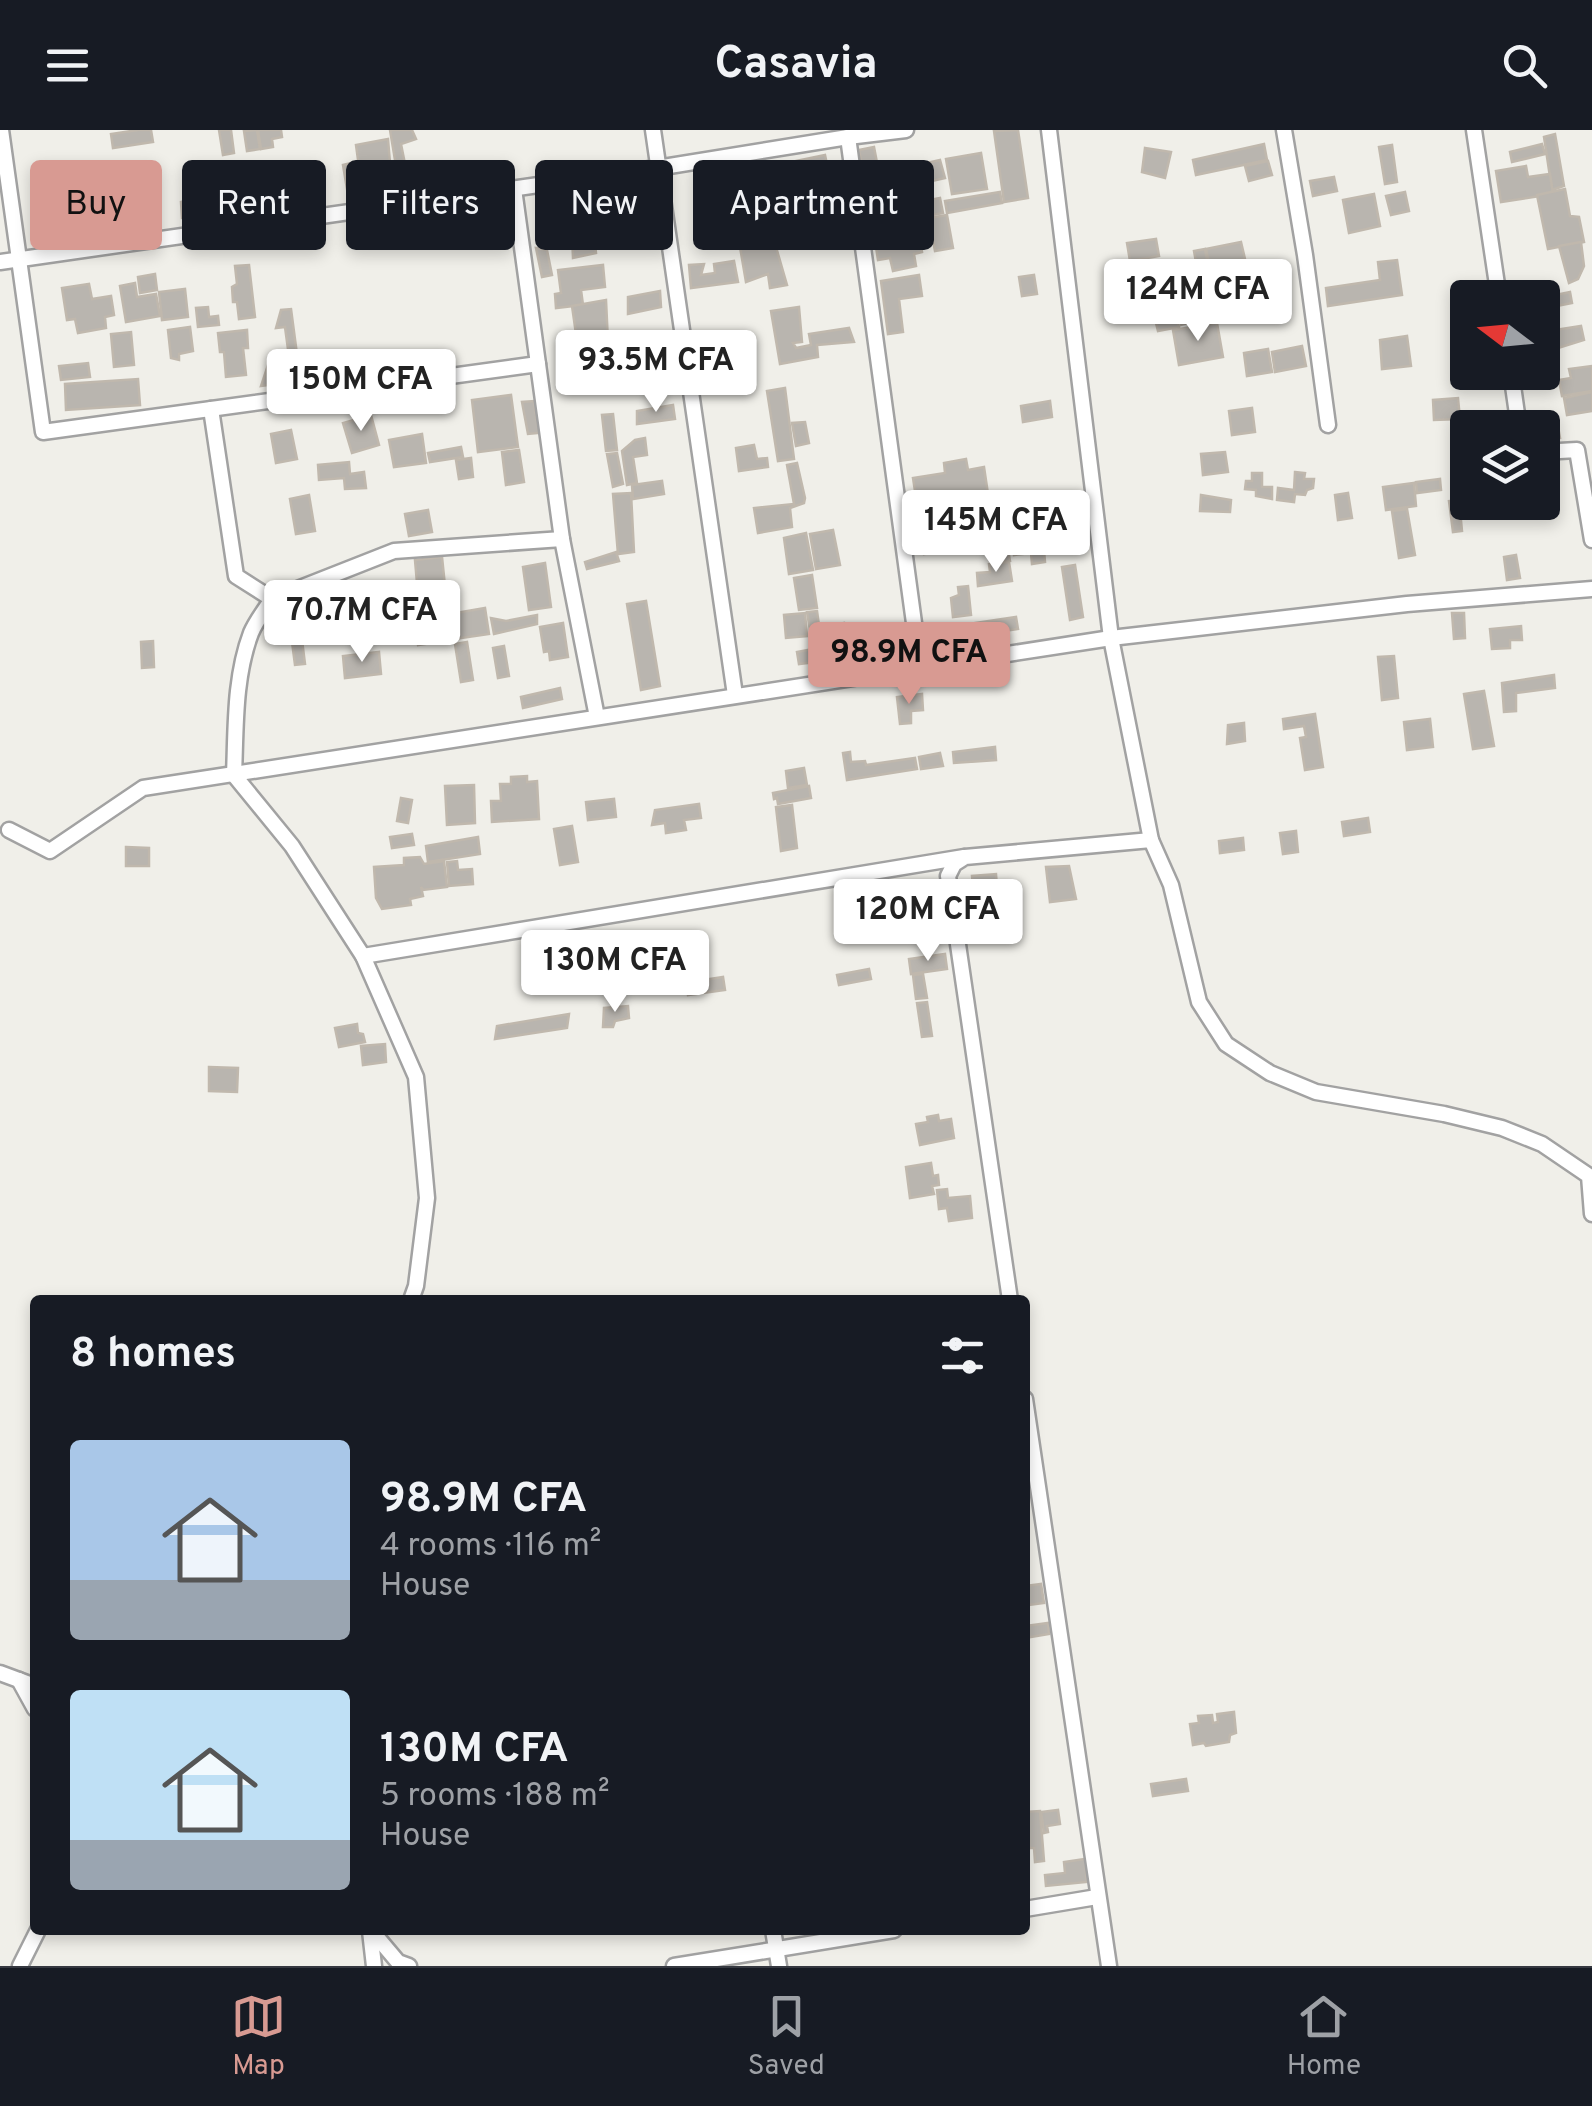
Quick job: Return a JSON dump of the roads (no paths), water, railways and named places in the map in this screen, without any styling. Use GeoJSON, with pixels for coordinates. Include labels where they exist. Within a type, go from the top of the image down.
{"type":"FeatureCollection","features":[{"type":"Feature","properties":{"kind":"street"},"geometry":{"type":"LineString","coordinates":[[1,130],[43,432],[538,364]]}},
{"type":"Feature","properties":{"kind":"street"},"geometry":{"type":"LineString","coordinates":[[653,130],[657,160]]}},
{"type":"Feature","properties":{"kind":"street"},"geometry":{"type":"LineString","coordinates":[[673,166],[906,130]]}},
{"type":"Feature","properties":{"kind":"street"},"geometry":{"type":"LineString","coordinates":[[1049,130],[1112,638],[1150,840],[1171,885],[1199,1002],[1226,1044],[1270,1072],[1316,1092],[1444,1114],[1502,1128],[1542,1144],[1589,1176],[1592,1214]]}},
{"type":"Feature","properties":{"kind":"street"},"geometry":{"type":"LineString","coordinates":[[1284,130],[1328,425]]}},
{"type":"Feature","properties":{"kind":"street"},"geometry":{"type":"LineString","coordinates":[[1474,130],[1496,280]]}},
{"type":"Feature","properties":{"kind":"street"},"geometry":{"type":"LineString","coordinates":[[848,137],[920,667]]}},
{"type":"Feature","properties":{"kind":"street"},"geometry":{"type":"LineString","coordinates":[[515,196],[562,539],[596,716]]}},
{"type":"Feature","properties":{"kind":"street"},"geometry":{"type":"LineString","coordinates":[[0,262],[346,212]]}},
{"type":"Feature","properties":{"kind":"street"},"geometry":{"type":"LineString","coordinates":[[670,250],[735,695]]}},
{"type":"Feature","properties":{"kind":"street"},"geometry":{"type":"LineString","coordinates":[[211,409],[236,576],[272,598]]}},
{"type":"Feature","properties":{"kind":"street"},"geometry":{"type":"LineString","coordinates":[[1560,451],[1577,450],[1592,540]]}},
{"type":"Feature","properties":{"kind":"street"},"geometry":{"type":"LineString","coordinates":[[413,1295],[427,1198],[416,1077],[363,956],[292,846],[234,776],[243,658],[253,629],[272,598],[394,551],[562,539]]}},
{"type":"Feature","properties":{"kind":"street"},"geometry":{"type":"LineString","coordinates":[[9,830],[50,851],[142,788],[1112,638],[1407,604],[1592,589]]}},
{"type":"Feature","properties":{"kind":"street"},"geometry":{"type":"LineString","coordinates":[[363,956],[965,857],[1150,840]]}},
{"type":"Feature","properties":{"kind":"street"},"geometry":{"type":"LineString","coordinates":[[965,857],[954,864],[948,876],[1009,1295]]}},
{"type":"Feature","properties":{"kind":"street"},"geometry":{"type":"LineString","coordinates":[[1030,1434],[1109,1966]]}},
{"type":"Feature","properties":{"kind":"street"},"geometry":{"type":"LineString","coordinates":[[0,1673],[30,1683]]}},
{"type":"Feature","properties":{"kind":"street"},"geometry":{"type":"LineString","coordinates":[[18,1679],[30,1701]]}},
{"type":"Feature","properties":{"kind":"street"},"geometry":{"type":"LineString","coordinates":[[1030,1908],[1097,1897]]}},
{"type":"Feature","properties":{"kind":"street"},"geometry":{"type":"LineString","coordinates":[[20,1966],[36,1935]]}},
{"type":"Feature","properties":{"kind":"street"},"geometry":{"type":"LineString","coordinates":[[371,1935],[374,1966]]}},
{"type":"Feature","properties":{"kind":"street"},"geometry":{"type":"LineString","coordinates":[[375,1935],[398,1962],[409,1966]]}},
{"type":"Feature","properties":{"kind":"street"},"geometry":{"type":"LineString","coordinates":[[774,1935],[779,1966]]}},
{"type":"Feature","properties":{"kind":"street"},"geometry":{"type":"LineString","coordinates":[[674,1966],[863,1935]]}}]}
